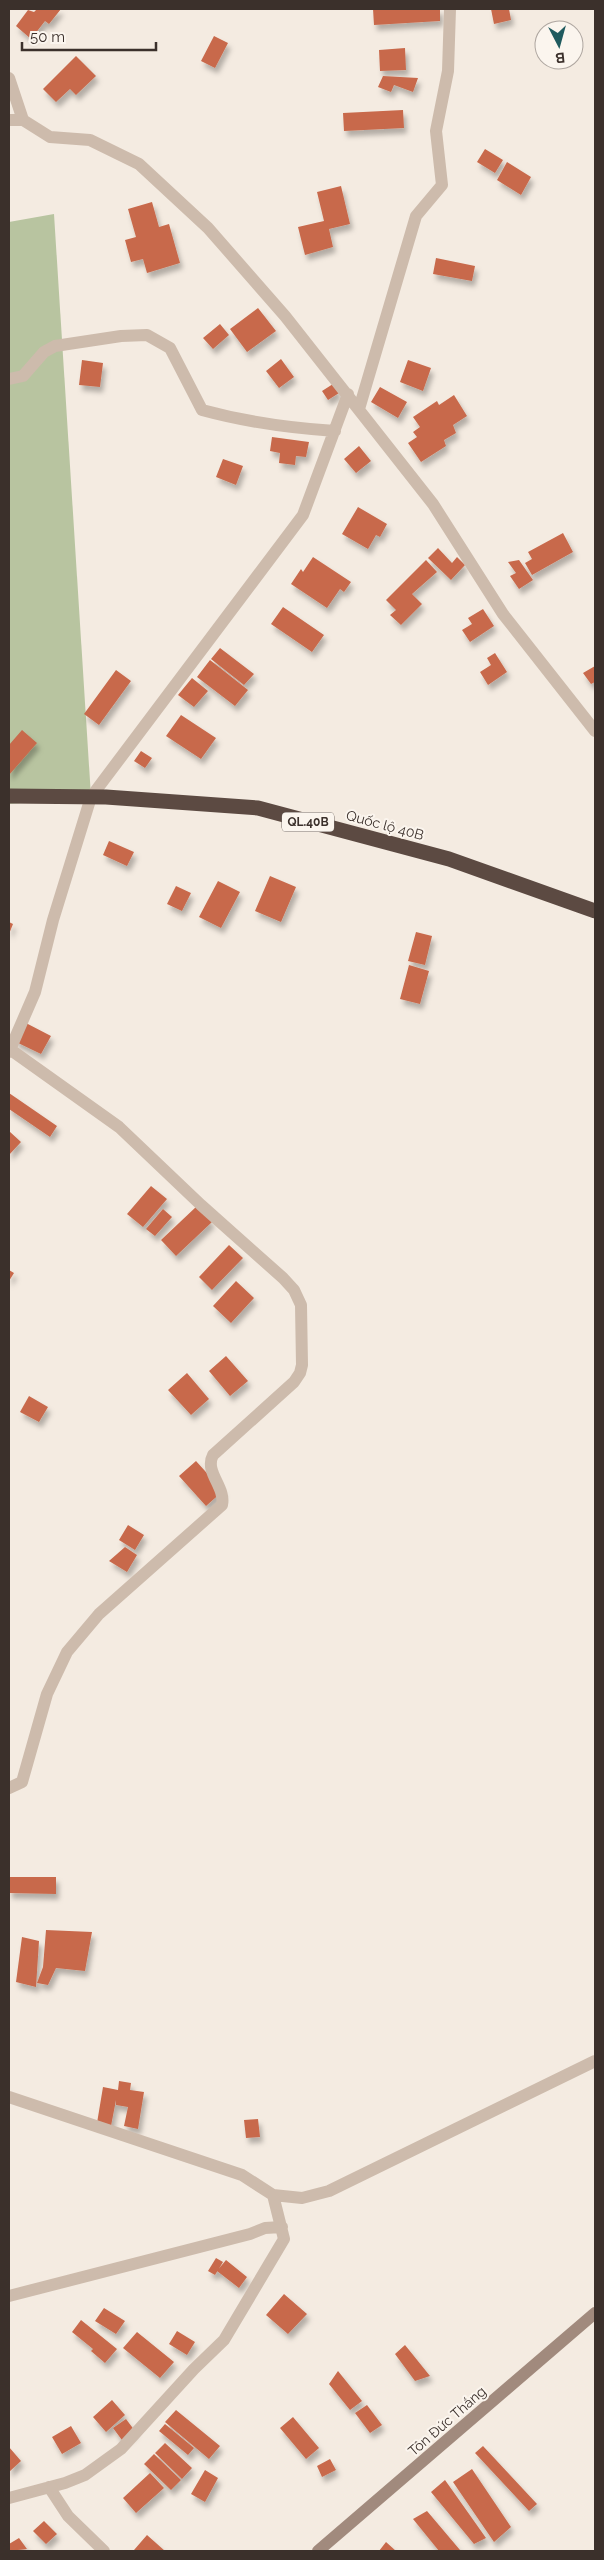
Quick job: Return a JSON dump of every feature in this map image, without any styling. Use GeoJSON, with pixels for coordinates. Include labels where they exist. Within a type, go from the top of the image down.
{"type":"FeatureCollection","features":[{"type":"Feature","properties":{"kind":"highway","name":"Quốc lộ 40B"},"geometry":{"type":"LineString","coordinates":[[9,796],[91,797],[258,808],[449,859],[595,911]]}},
{"type":"Feature","properties":{"kind":"street"},"geometry":{"type":"LineString","coordinates":[[359,409],[416,216],[442,185],[436,130],[448,71],[450,9]]}},
{"type":"Feature","properties":{"kind":"street"},"geometry":{"type":"LineString","coordinates":[[9,78],[24,120]]}},
{"type":"Feature","properties":{"kind":"street"},"geometry":{"type":"LineString","coordinates":[[9,120],[24,120],[50,137],[90,140],[139,164],[208,228],[285,316],[433,504],[503,614],[595,731]]}},
{"type":"Feature","properties":{"kind":"street"},"geometry":{"type":"LineString","coordinates":[[9,379],[23,376],[44,352],[55,346],[121,336],[147,335],[170,348],[202,410],[240,420],[285,428],[335,431]]}},
{"type":"Feature","properties":{"kind":"street"},"geometry":{"type":"LineString","coordinates":[[9,1788],[22,1782],[47,1694],[67,1652],[99,1614],[222,1505],[224,1497],[211,1469],[210,1460],[213,1455],[294,1382],[300,1373],[302,1365],[301,1305],[294,1290],[283,1278],[201,1205],[119,1127],[10,1051],[35,992],[53,920],[91,797],[303,515],[348,394]]}},
{"type":"Feature","properties":{"kind":"street"},"geometry":{"type":"LineString","coordinates":[[9,2097],[242,2175],[274,2195],[302,2198],[329,2191],[595,2061]]}},
{"type":"Feature","properties":{"kind":"street"},"geometry":{"type":"LineString","coordinates":[[9,2498],[86,2475],[121,2449],[224,2340],[240,2317],[284,2239],[274,2195]]}},
{"type":"Feature","properties":{"kind":"street"},"geometry":{"type":"LineString","coordinates":[[9,2296],[250,2234],[265,2228],[282,2227]]}},
{"type":"Feature","properties":{"kind":"street","name":"Tôn Đức Thắng"},"geometry":{"type":"LineString","coordinates":[[318,2551],[595,2314]]}},
{"type":"Feature","properties":{"kind":"street"},"geometry":{"type":"LineString","coordinates":[[49,2487],[68,2516],[104,2551]]}},
{"type":"Feature","properties":{"kind":"green space"},"geometry":{"type":"Polygon","coordinates":[[[54,214],[91,797],[9,804],[9,222],[54,214]]]}},
{"type":"Feature","properties":{"kind":"building"},"geometry":{"type":"Polygon","coordinates":[[[37,9],[61,9],[49,24],[45,21],[31,39],[16,26],[28,10],[34,12],[37,9]]]}},
{"type":"Feature","properties":{"kind":"building"},"geometry":{"type":"Polygon","coordinates":[[[373,9],[440,9],[440,21],[374,25],[373,9]]]}},
{"type":"Feature","properties":{"kind":"building"},"geometry":{"type":"Polygon","coordinates":[[[491,9],[509,9],[511,20],[494,24],[491,9]]]}},
{"type":"Feature","properties":{"kind":"building"},"geometry":{"type":"Polygon","coordinates":[[[214,36],[228,43],[215,68],[201,61],[214,36]]]}},
{"type":"Feature","properties":{"kind":"building"},"geometry":{"type":"Polygon","coordinates":[[[405,48],[406,70],[380,71],[379,50],[405,48]]]}},
{"type":"Feature","properties":{"kind":"building"},"geometry":{"type":"Polygon","coordinates":[[[76,56],[96,76],[76,95],[70,89],[56,102],[43,89],[76,56]]]}},
{"type":"Feature","properties":{"kind":"building"},"geometry":{"type":"Polygon","coordinates":[[[383,76],[418,78],[413,92],[394,85],[391,92],[378,87],[383,76]]]}},
{"type":"Feature","properties":{"kind":"building"},"geometry":{"type":"Polygon","coordinates":[[[403,110],[404,128],[344,131],[343,113],[403,110]]]}},
{"type":"Feature","properties":{"kind":"building"},"geometry":{"type":"Polygon","coordinates":[[[485,149],[503,160],[495,173],[477,162],[485,149]]]}},
{"type":"Feature","properties":{"kind":"building"},"geometry":{"type":"Polygon","coordinates":[[[507,162],[531,177],[521,195],[497,180],[507,162]]]}},
{"type":"Feature","properties":{"kind":"building"},"geometry":{"type":"Polygon","coordinates":[[[341,186],[350,224],[329,229],[333,247],[305,255],[298,227],[324,221],[317,192],[341,186]]]}},
{"type":"Feature","properties":{"kind":"building"},"geometry":{"type":"Polygon","coordinates":[[[152,202],[159,227],[169,224],[180,263],[147,273],[143,259],[131,262],[125,240],[136,237],[128,209],[152,202]]]}},
{"type":"Feature","properties":{"kind":"building"},"geometry":{"type":"Polygon","coordinates":[[[436,258],[475,266],[472,281],[433,274],[436,258]]]}},
{"type":"Feature","properties":{"kind":"building"},"geometry":{"type":"Polygon","coordinates":[[[258,308],[276,331],[247,352],[230,329],[258,308]]]}},
{"type":"Feature","properties":{"kind":"building"},"geometry":{"type":"Polygon","coordinates":[[[220,324],[229,335],[213,349],[203,338],[220,324]]]}},
{"type":"Feature","properties":{"kind":"building"},"geometry":{"type":"Polygon","coordinates":[[[281,359],[294,377],[279,388],[266,371],[281,359]]]}},
{"type":"Feature","properties":{"kind":"building"},"geometry":{"type":"Polygon","coordinates":[[[82,360],[103,363],[100,387],[79,385],[82,360]]]}},
{"type":"Feature","properties":{"kind":"building"},"geometry":{"type":"Polygon","coordinates":[[[408,360],[431,368],[423,391],[400,382],[408,360]]]}},
{"type":"Feature","properties":{"kind":"building"},"geometry":{"type":"Polygon","coordinates":[[[333,384],[339,393],[328,400],[322,391],[333,384]]]}},
{"type":"Feature","properties":{"kind":"building"},"geometry":{"type":"Polygon","coordinates":[[[380,387],[407,402],[398,418],[371,402],[380,387]]]}},
{"type":"Feature","properties":{"kind":"building"},"geometry":{"type":"Polygon","coordinates":[[[454,395],[467,416],[453,425],[456,433],[444,440],[446,446],[421,462],[408,443],[417,437],[413,432],[420,427],[413,417],[437,401],[439,405],[454,395]]]}},
{"type":"Feature","properties":{"kind":"building"},"geometry":{"type":"Polygon","coordinates":[[[272,437],[309,442],[306,457],[296,456],[295,465],[279,463],[280,453],[270,451],[272,437]]]}},
{"type":"Feature","properties":{"kind":"building"},"geometry":{"type":"Polygon","coordinates":[[[359,446],[371,461],[356,473],[344,459],[359,446]]]}},
{"type":"Feature","properties":{"kind":"building"},"geometry":{"type":"Polygon","coordinates":[[[223,459],[243,466],[236,485],[216,477],[223,459]]]}},
{"type":"Feature","properties":{"kind":"building"},"geometry":{"type":"Polygon","coordinates":[[[358,507],[387,524],[380,537],[376,535],[368,549],[342,534],[358,507]]]}},
{"type":"Feature","properties":{"kind":"building"},"geometry":{"type":"Polygon","coordinates":[[[563,533],[573,552],[532,575],[525,563],[532,559],[528,552],[563,533]]]}},
{"type":"Feature","properties":{"kind":"building"},"geometry":{"type":"Polygon","coordinates":[[[438,548],[452,563],[457,557],[465,565],[451,580],[428,558],[438,548]]]}},
{"type":"Feature","properties":{"kind":"building"},"geometry":{"type":"Polygon","coordinates":[[[313,557],[351,582],[344,592],[340,589],[327,608],[291,584],[301,569],[303,572],[313,557]]]}},
{"type":"Feature","properties":{"kind":"building"},"geometry":{"type":"Polygon","coordinates":[[[426,560],[437,572],[412,594],[422,604],[401,625],[390,615],[396,610],[386,600],[426,560]]]}},
{"type":"Feature","properties":{"kind":"building"},"geometry":{"type":"Polygon","coordinates":[[[519,560],[533,580],[519,589],[510,576],[516,573],[508,562],[519,560]]]}},
{"type":"Feature","properties":{"kind":"building"},"geometry":{"type":"Polygon","coordinates":[[[283,607],[324,635],[312,652],[271,624],[283,607]]]}},
{"type":"Feature","properties":{"kind":"building"},"geometry":{"type":"Polygon","coordinates":[[[483,609],[494,626],[470,642],[462,630],[472,624],[468,618],[483,609]]]}},
{"type":"Feature","properties":{"kind":"building"},"geometry":{"type":"Polygon","coordinates":[[[220,648],[254,674],[244,685],[211,659],[220,648]]]}},
{"type":"Feature","properties":{"kind":"building"},"geometry":{"type":"Polygon","coordinates":[[[495,653],[507,672],[488,685],[480,672],[491,665],[487,658],[495,653]]]}},
{"type":"Feature","properties":{"kind":"building"},"geometry":{"type":"Polygon","coordinates":[[[210,660],[248,690],[235,706],[197,677],[210,660]]]}},
{"type":"Feature","properties":{"kind":"building"},"geometry":{"type":"Polygon","coordinates":[[[595,666],[595,682],[591,684],[583,673],[595,666]]]}},
{"type":"Feature","properties":{"kind":"building"},"geometry":{"type":"Polygon","coordinates":[[[116,670],[131,681],[99,725],[84,714],[116,670]]]}},
{"type":"Feature","properties":{"kind":"building"},"geometry":{"type":"Polygon","coordinates":[[[192,678],[208,691],[194,707],[178,695],[192,678]]]}},
{"type":"Feature","properties":{"kind":"building"},"geometry":{"type":"Polygon","coordinates":[[[181,715],[216,738],[201,759],[166,736],[181,715]]]}},
{"type":"Feature","properties":{"kind":"building"},"geometry":{"type":"Polygon","coordinates":[[[22,730],[37,743],[9,775],[9,745],[22,730]]]}},
{"type":"Feature","properties":{"kind":"building"},"geometry":{"type":"Polygon","coordinates":[[[141,751],[152,758],[145,768],[134,761],[141,751]]]}},
{"type":"Feature","properties":{"kind":"building"},"geometry":{"type":"Polygon","coordinates":[[[109,841],[134,852],[127,866],[103,855],[109,841]]]}},
{"type":"Feature","properties":{"kind":"building"},"geometry":{"type":"Polygon","coordinates":[[[270,876],[296,887],[281,922],[255,911],[270,876]]]}},
{"type":"Feature","properties":{"kind":"building"},"geometry":{"type":"Polygon","coordinates":[[[218,881],[240,892],[221,928],[199,917],[218,881]]]}},
{"type":"Feature","properties":{"kind":"building"},"geometry":{"type":"Polygon","coordinates":[[[176,886],[191,893],[182,911],[167,904],[176,886]]]}},
{"type":"Feature","properties":{"kind":"building"},"geometry":{"type":"Polygon","coordinates":[[[9,922],[13,924],[9,934],[9,922]]]}},
{"type":"Feature","properties":{"kind":"building"},"geometry":{"type":"Polygon","coordinates":[[[416,932],[432,936],[425,965],[408,961],[416,932]]]}},
{"type":"Feature","properties":{"kind":"building"},"geometry":{"type":"Polygon","coordinates":[[[409,965],[429,971],[420,1004],[400,999],[409,965]]]}},
{"type":"Feature","properties":{"kind":"building"},"geometry":{"type":"Polygon","coordinates":[[[24,1022],[51,1036],[41,1054],[14,1041],[24,1022]]]}},
{"type":"Feature","properties":{"kind":"building"},"geometry":{"type":"Polygon","coordinates":[[[9,1093],[57,1126],[50,1137],[9,1109],[9,1093]]]}},
{"type":"Feature","properties":{"kind":"building"},"geometry":{"type":"Polygon","coordinates":[[[9,1131],[21,1142],[9,1155],[9,1131]]]}},
{"type":"Feature","properties":{"kind":"building"},"geometry":{"type":"Polygon","coordinates":[[[151,1186],[167,1199],[143,1227],[127,1214],[151,1186]]]}},
{"type":"Feature","properties":{"kind":"building"},"geometry":{"type":"Polygon","coordinates":[[[197,1206],[212,1222],[176,1256],[161,1240],[197,1206]]]}},
{"type":"Feature","properties":{"kind":"building"},"geometry":{"type":"Polygon","coordinates":[[[163,1209],[172,1217],[155,1236],[146,1229],[163,1209]]]}},
{"type":"Feature","properties":{"kind":"building"},"geometry":{"type":"Polygon","coordinates":[[[229,1245],[243,1258],[212,1290],[199,1277],[229,1245]]]}},
{"type":"Feature","properties":{"kind":"building"},"geometry":{"type":"Polygon","coordinates":[[[9,1270],[14,1273],[9,1281],[9,1270]]]}},
{"type":"Feature","properties":{"kind":"building"},"geometry":{"type":"Polygon","coordinates":[[[236,1281],[254,1298],[231,1323],[213,1306],[236,1281]]]}},
{"type":"Feature","properties":{"kind":"building"},"geometry":{"type":"Polygon","coordinates":[[[226,1356],[248,1381],[230,1396],[209,1371],[226,1356]]]}},
{"type":"Feature","properties":{"kind":"building"},"geometry":{"type":"Polygon","coordinates":[[[187,1373],[209,1399],[191,1415],[168,1390],[187,1373]]]}},
{"type":"Feature","properties":{"kind":"building"},"geometry":{"type":"Polygon","coordinates":[[[29,1396],[48,1407],[39,1422],[20,1412],[29,1396]]]}},
{"type":"Feature","properties":{"kind":"building"},"geometry":{"type":"Polygon","coordinates":[[[196,1461],[223,1491],[206,1506],[179,1476],[196,1461]]]}},
{"type":"Feature","properties":{"kind":"building"},"geometry":{"type":"Polygon","coordinates":[[[128,1525],[144,1535],[135,1550],[119,1540],[128,1525]]]}},
{"type":"Feature","properties":{"kind":"building"},"geometry":{"type":"Polygon","coordinates":[[[125,1547],[137,1555],[127,1572],[109,1561],[125,1547]]]}},
{"type":"Feature","properties":{"kind":"building"},"geometry":{"type":"Polygon","coordinates":[[[9,1877],[56,1877],[56,1894],[9,1893],[9,1877]]]}},
{"type":"Feature","properties":{"kind":"building"},"geometry":{"type":"Polygon","coordinates":[[[46,1930],[92,1932],[85,1971],[56,1968],[48,1985],[37,1983],[43,1967],[46,1930]]]}},
{"type":"Feature","properties":{"kind":"building"},"geometry":{"type":"Polygon","coordinates":[[[22,1937],[39,1941],[36,1987],[16,1982],[22,1937]]]}},
{"type":"Feature","properties":{"kind":"building"},"geometry":{"type":"Polygon","coordinates":[[[119,2081],[131,2083],[130,2090],[144,2092],[138,2129],[124,2126],[128,2107],[116,2105],[116,2100],[111,2126],[97,2123],[103,2087],[118,2090],[119,2081]]]}},
{"type":"Feature","properties":{"kind":"building"},"geometry":{"type":"Polygon","coordinates":[[[258,2119],[260,2137],[246,2138],[244,2120],[258,2119]]]}},
{"type":"Feature","properties":{"kind":"building"},"geometry":{"type":"Polygon","coordinates":[[[216,2258],[223,2262],[215,2275],[208,2271],[216,2258]]]}},
{"type":"Feature","properties":{"kind":"building"},"geometry":{"type":"Polygon","coordinates":[[[226,2260],[247,2277],[239,2288],[217,2271],[226,2260]]]}},
{"type":"Feature","properties":{"kind":"building"},"geometry":{"type":"Polygon","coordinates":[[[284,2294],[307,2314],[288,2334],[266,2315],[284,2294]]]}},
{"type":"Feature","properties":{"kind":"building"},"geometry":{"type":"Polygon","coordinates":[[[104,2308],[125,2321],[116,2334],[95,2321],[104,2308]]]}},
{"type":"Feature","properties":{"kind":"building"},"geometry":{"type":"Polygon","coordinates":[[[81,2320],[117,2349],[105,2363],[91,2351],[93,2349],[72,2332],[81,2320]]]}},
{"type":"Feature","properties":{"kind":"building"},"geometry":{"type":"Polygon","coordinates":[[[177,2331],[195,2342],[187,2355],[169,2344],[177,2331]]]}},
{"type":"Feature","properties":{"kind":"building"},"geometry":{"type":"Polygon","coordinates":[[[137,2332],[174,2362],[160,2378],[123,2348],[137,2332]]]}},
{"type":"Feature","properties":{"kind":"building"},"geometry":{"type":"Polygon","coordinates":[[[405,2345],[430,2376],[415,2381],[395,2354],[405,2345]]]}},
{"type":"Feature","properties":{"kind":"building"},"geometry":{"type":"Polygon","coordinates":[[[338,2371],[362,2401],[350,2410],[329,2384],[338,2371]]]}},
{"type":"Feature","properties":{"kind":"building"},"geometry":{"type":"Polygon","coordinates":[[[112,2400],[125,2415],[106,2432],[93,2417],[112,2400]]]}},
{"type":"Feature","properties":{"kind":"building"},"geometry":{"type":"Polygon","coordinates":[[[367,2405],[382,2425],[370,2433],[355,2413],[367,2405]]]}},
{"type":"Feature","properties":{"kind":"building"},"geometry":{"type":"Polygon","coordinates":[[[176,2410],[220,2446],[209,2459],[165,2422],[176,2410]]]}},
{"type":"Feature","properties":{"kind":"building"},"geometry":{"type":"Polygon","coordinates":[[[293,2417],[319,2448],[306,2459],[280,2428],[293,2417]]]}},
{"type":"Feature","properties":{"kind":"building"},"geometry":{"type":"Polygon","coordinates":[[[126,2419],[135,2431],[122,2440],[113,2428],[126,2419]]]}},
{"type":"Feature","properties":{"kind":"building"},"geometry":{"type":"Polygon","coordinates":[[[165,2424],[194,2448],[188,2455],[159,2431],[165,2424]]]}},
{"type":"Feature","properties":{"kind":"building"},"geometry":{"type":"Polygon","coordinates":[[[71,2426],[81,2443],[62,2454],[52,2437],[71,2426]]]}},
{"type":"Feature","properties":{"kind":"building"},"geometry":{"type":"Polygon","coordinates":[[[165,2443],[192,2468],[182,2479],[155,2453],[165,2443]]]}},
{"type":"Feature","properties":{"kind":"building"},"geometry":{"type":"Polygon","coordinates":[[[483,2446],[537,2504],[529,2511],[475,2453],[483,2446]]]}},
{"type":"Feature","properties":{"kind":"building"},"geometry":{"type":"Polygon","coordinates":[[[9,2447],[21,2461],[9,2472],[9,2447]]]}},
{"type":"Feature","properties":{"kind":"building"},"geometry":{"type":"Polygon","coordinates":[[[154,2454],[181,2480],[171,2490],[144,2464],[154,2454]]]}},
{"type":"Feature","properties":{"kind":"building"},"geometry":{"type":"Polygon","coordinates":[[[330,2459],[336,2470],[322,2477],[317,2466],[330,2459]]]}},
{"type":"Feature","properties":{"kind":"building"},"geometry":{"type":"Polygon","coordinates":[[[472,2469],[511,2527],[494,2542],[453,2482],[472,2469]]]}},
{"type":"Feature","properties":{"kind":"building"},"geometry":{"type":"Polygon","coordinates":[[[205,2470],[218,2478],[205,2502],[191,2494],[205,2470]]]}},
{"type":"Feature","properties":{"kind":"building"},"geometry":{"type":"Polygon","coordinates":[[[150,2473],[164,2488],[136,2513],[123,2498],[150,2473]]]}},
{"type":"Feature","properties":{"kind":"building"},"geometry":{"type":"Polygon","coordinates":[[[445,2480],[486,2538],[474,2544],[431,2492],[445,2480]]]}},
{"type":"Feature","properties":{"kind":"building"},"geometry":{"type":"Polygon","coordinates":[[[427,2511],[460,2550],[439,2551],[413,2519],[427,2511]]]}},
{"type":"Feature","properties":{"kind":"building"},"geometry":{"type":"Polygon","coordinates":[[[44,2521],[57,2534],[46,2544],[33,2531],[44,2521]]]}},
{"type":"Feature","properties":{"kind":"building"},"geometry":{"type":"Polygon","coordinates":[[[147,2535],[165,2551],[134,2550],[147,2535]]]}},
{"type":"Feature","properties":{"kind":"building"},"geometry":{"type":"Polygon","coordinates":[[[19,2538],[27,2549],[9,2551],[9,2544],[19,2538]]]}},
{"type":"Feature","properties":{"kind":"building"},"geometry":{"type":"Polygon","coordinates":[[[386,2542],[396,2551],[379,2551],[386,2542]]]}}]}
